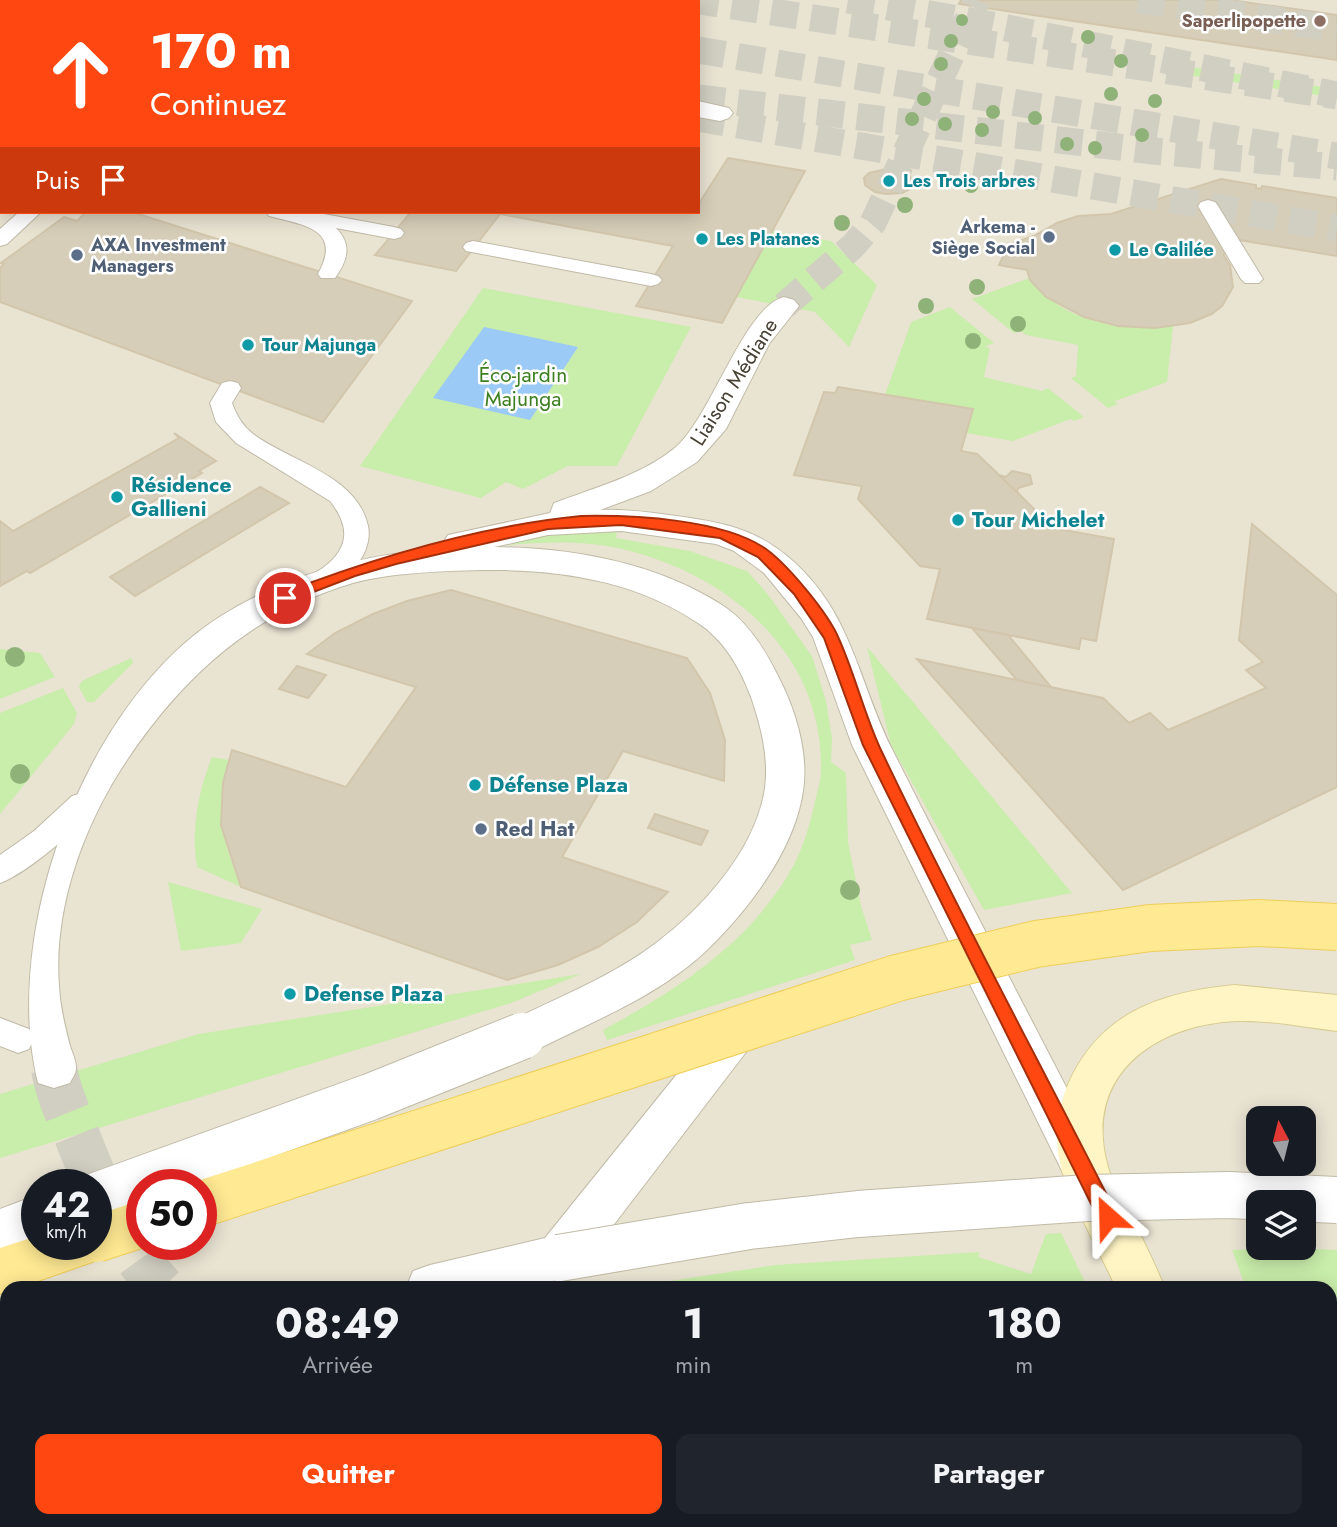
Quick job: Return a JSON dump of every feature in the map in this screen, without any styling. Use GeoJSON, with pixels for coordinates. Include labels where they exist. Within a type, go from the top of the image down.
{"type":"FeatureCollection","features":[{"type":"Feature","properties":{"kind":"main road"},"geometry":{"type":"LineString","coordinates":[[217,1199],[897,978],[1035,944],[1150,928],[1259,923],[1337,927]]}},
{"type":"Feature","properties":{"kind":"main road"},"geometry":{"type":"LineString","coordinates":[[1139,1281],[1085,1170],[1079,1129],[1086,1088],[1102,1059],[1119,1042],[1154,1020],[1180,1012],[1234,1003],[1337,1013]]}},
{"type":"Feature","properties":{"kind":"main road"},"geometry":{"type":"LineString","coordinates":[[0,1271],[33,1260]]}},
{"type":"Feature","properties":{"kind":"street","name":"Liaison Médiane"},"geometry":{"type":"LineString","coordinates":[[490,535],[616,493],[660,473],[686,455],[710,429],[755,342],[784,306]]}},
{"type":"Feature","properties":{"kind":"street"},"geometry":{"type":"LineString","coordinates":[[54,1069],[37,981],[38,941],[48,890],[82,804],[102,765],[175,670],[221,632],[259,610],[349,572],[490,535],[548,524],[621,520],[736,538],[763,554],[814,610],[831,637],[871,745],[1085,1170]]}},
{"type":"Feature","properties":{"kind":"street"},"geometry":{"type":"LineString","coordinates":[[112,1190],[370,1097],[522,1036],[604,995],[644,973],[687,944],[747,875],[766,841],[784,793],[785,754],[777,716],[761,676],[743,646],[715,617],[688,600],[650,582],[567,564],[510,558],[446,560],[349,572]]}},
{"type":"Feature","properties":{"kind":"street"},"geometry":{"type":"LineString","coordinates":[[559,1258],[738,1030]]}},
{"type":"Feature","properties":{"kind":"street"},"geometry":{"type":"LineString","coordinates":[[460,1281],[559,1258],[749,1226],[872,1213],[1087,1198],[1229,1195],[1337,1200]]}},
{"type":"Feature","properties":{"kind":"street"},"geometry":{"type":"LineString","coordinates":[[0,1231],[21,1223]]}},
{"type":"Feature","properties":{"kind":"lane"},"geometry":{"type":"LineString","coordinates":[[1208,206],[1252,279]]}},
{"type":"Feature","properties":{"kind":"lane"},"geometry":{"type":"LineString","coordinates":[[0,240],[29,214]]}},
{"type":"Feature","properties":{"kind":"lane"},"geometry":{"type":"LineString","coordinates":[[288,214],[319,224],[336,239],[338,256],[328,274]]}},
{"type":"Feature","properties":{"kind":"lane"},"geometry":{"type":"LineString","coordinates":[[290,214],[394,233]]}},
{"type":"Feature","properties":{"kind":"lane"},"geometry":{"type":"LineString","coordinates":[[473,247],[651,281]]}},
{"type":"Feature","properties":{"kind":"lane"},"geometry":{"type":"LineString","coordinates":[[230,388],[221,403],[229,426],[337,494],[353,512],[358,530],[351,555],[341,567],[311,587]]}},
{"type":"Feature","properties":{"kind":"lane"},"geometry":{"type":"LineString","coordinates":[[0,871],[44,839],[82,804]]}},
{"type":"Feature","properties":{"kind":"shaded area"},"geometry":{"type":"Polygon","coordinates":[[[700,0],[1337,0],[1337,1281],[0,1281],[0,214],[700,214],[700,0]]]}},
{"type":"Feature","properties":{"kind":"green space"},"geometry":{"type":"Polygon","coordinates":[[[1184,66],[1337,89],[1337,98],[1181,74],[1184,66]]]}},
{"type":"Feature","properties":{"kind":"green space"},"geometry":{"type":"Polygon","coordinates":[[[772,231],[831,241],[877,285],[849,347],[815,312],[736,297],[772,231]]]}},
{"type":"Feature","properties":{"kind":"green space"},"geometry":{"type":"Polygon","coordinates":[[[1030,278],[1058,305],[1094,321],[1134,327],[1173,326],[1167,382],[1115,401],[1118,404],[1108,408],[1071,378],[1076,376],[1078,345],[1026,335],[1021,331],[1014,333],[972,299],[1030,278]]]}},
{"type":"Feature","properties":{"kind":"green space","name":"Éco-jardin Majunga"},"geometry":{"type":"Polygon","coordinates":[[[483,288],[691,327],[617,466],[568,466],[523,489],[506,482],[481,498],[360,466],[483,288]]]}},
{"type":"Feature","properties":{"kind":"green space"},"geometry":{"type":"Polygon","coordinates":[[[950,307],[994,343],[986,346],[990,349],[984,377],[1042,391],[1048,388],[1084,417],[1074,421],[1071,419],[1013,441],[966,433],[972,409],[885,395],[911,322],[950,307]]]}},
{"type":"Feature","properties":{"kind":"green space"},"geometry":{"type":"Polygon","coordinates":[[[617,530],[616,538],[690,551],[747,571],[766,592],[812,656],[826,701],[832,738],[831,762],[846,773],[848,842],[861,906],[872,940],[850,945],[855,960],[607,1040],[603,1030],[704,967],[727,948],[767,905],[790,872],[803,844],[812,816],[821,770],[818,728],[806,690],[788,656],[764,626],[734,600],[701,579],[665,562],[607,546],[550,543],[473,548],[545,533],[617,530]]]}},
{"type":"Feature","properties":{"kind":"green space"},"geometry":{"type":"Polygon","coordinates":[[[867,647],[1072,893],[984,910],[891,745],[867,647]]]}},
{"type":"Feature","properties":{"kind":"green space"},"geometry":{"type":"Polygon","coordinates":[[[0,649],[40,653],[55,677],[0,699],[0,649]]]}},
{"type":"Feature","properties":{"kind":"green space"},"geometry":{"type":"Polygon","coordinates":[[[131,658],[133,663],[94,702],[87,702],[79,687],[82,681],[131,658]]]}},
{"type":"Feature","properties":{"kind":"green space"},"geometry":{"type":"Polygon","coordinates":[[[63,688],[77,713],[74,724],[0,814],[0,713],[63,688]]]}},
{"type":"Feature","properties":{"kind":"green space"},"geometry":{"type":"Polygon","coordinates":[[[212,757],[229,760],[222,796],[222,825],[241,887],[197,867],[197,811],[212,757]]]}},
{"type":"Feature","properties":{"kind":"green space"},"geometry":{"type":"Polygon","coordinates":[[[168,882],[262,909],[241,943],[181,951],[168,882]]]}},
{"type":"Feature","properties":{"kind":"green space"},"geometry":{"type":"Polygon","coordinates":[[[581,974],[511,1003],[0,1158],[0,1094],[199,1034],[581,974]]]}},
{"type":"Feature","properties":{"kind":"green space"},"geometry":{"type":"Polygon","coordinates":[[[1061,1233],[1085,1281],[670,1281],[775,1265],[980,1252],[978,1257],[1031,1274],[1046,1234],[1061,1233]]]}},
{"type":"Feature","properties":{"kind":"green space"},"geometry":{"type":"Polygon","coordinates":[[[1316,1249],[1337,1250],[1337,1281],[1243,1281],[1232,1250],[1246,1250],[1246,1260],[1316,1260],[1316,1249]]]}},
{"type":"Feature","properties":{"kind":"water"},"geometry":{"type":"Polygon","coordinates":[[[484,327],[578,347],[530,420],[433,398],[484,327]]]}},
{"type":"Feature","properties":{"kind":"building"},"geometry":{"type":"Polygon","coordinates":[[[961,0],[1230,0],[1337,15],[1337,60],[959,4],[961,0]]]}},
{"type":"Feature","properties":{"kind":"building","name":"Les Platanes"},"geometry":{"type":"Polygon","coordinates":[[[728,158],[805,171],[722,323],[636,306],[673,246],[500,214],[700,214],[700,202],[728,158]]]}},
{"type":"Feature","properties":{"kind":"building","name":"Les Trois arbres"},"geometry":{"type":"Polygon","coordinates":[[[891,168],[908,174],[914,183],[912,188],[902,193],[886,194],[875,192],[865,185],[864,178],[869,173],[891,168]]]}},
{"type":"Feature","properties":{"kind":"building","name":"Le Galilée"},"geometry":{"type":"Polygon","coordinates":[[[1221,179],[1256,185],[1256,188],[1261,189],[1262,186],[1337,198],[1337,256],[1227,238],[1224,256],[1230,265],[1233,287],[1222,306],[1212,314],[1190,323],[1155,328],[1118,326],[1084,317],[1046,297],[1030,280],[1027,270],[999,265],[1009,244],[1034,236],[1057,223],[1078,216],[1111,214],[1221,179]]]}},
{"type":"Feature","properties":{"kind":"building","name":"Tour Majunga"},"geometry":{"type":"Polygon","coordinates":[[[84,214],[138,214],[412,301],[323,422],[0,302],[0,268],[4,264],[1,263],[64,217],[77,221],[84,214]]]}},
{"type":"Feature","properties":{"kind":"building","name":"Les Platanes"},"geometry":{"type":"Polygon","coordinates":[[[409,214],[500,214],[456,271],[375,255],[409,214]]]}},
{"type":"Feature","properties":{"kind":"building","name":"Tour Michelet"},"geometry":{"type":"Polygon","coordinates":[[[838,387],[973,409],[961,451],[977,454],[1017,492],[1040,515],[1036,525],[1114,539],[1096,641],[1081,638],[1079,649],[927,619],[940,569],[920,566],[858,499],[862,486],[794,475],[824,392],[835,393],[838,387]]]}},
{"type":"Feature","properties":{"kind":"building","name":"Résidence Gallieni"},"geometry":{"type":"Polygon","coordinates":[[[174,433],[216,461],[199,471],[202,473],[30,573],[27,571],[0,586],[0,521],[13,531],[179,438],[174,433]]]}},
{"type":"Feature","properties":{"kind":"building"},"geometry":{"type":"Polygon","coordinates":[[[1012,471],[1030,475],[1032,484],[1018,488],[1017,492],[999,475],[1006,477],[1012,471]]]}},
{"type":"Feature","properties":{"kind":"building"},"geometry":{"type":"Polygon","coordinates":[[[260,487],[289,503],[135,596],[110,577],[260,487]]]}},
{"type":"Feature","properties":{"kind":"building"},"geometry":{"type":"Polygon","coordinates":[[[1252,524],[1337,595],[1337,787],[1123,890],[917,659],[1103,698],[1129,723],[1150,713],[1168,730],[1266,688],[1246,670],[1263,662],[1239,640],[1252,524]]]}},
{"type":"Feature","properties":{"kind":"building","name":"Défense Plaza"},"geometry":{"type":"Polygon","coordinates":[[[451,590],[687,658],[710,693],[725,740],[724,781],[623,751],[562,857],[668,892],[637,922],[598,947],[558,965],[507,980],[241,887],[221,825],[223,783],[232,750],[346,787],[416,687],[307,654],[335,633],[373,614],[407,601],[451,590]]]}},
{"type":"Feature","properties":{"kind":"building"},"geometry":{"type":"Polygon","coordinates":[[[972,628],[1008,635],[1051,687],[1017,680],[972,628]]]}},
{"type":"Feature","properties":{"kind":"building"},"geometry":{"type":"Polygon","coordinates":[[[297,666],[326,675],[308,698],[279,689],[297,666]]]}},
{"type":"Feature","properties":{"kind":"building"},"geometry":{"type":"Polygon","coordinates":[[[655,814],[708,831],[701,845],[648,828],[655,814]]]}},
{"type":"Feature","properties":{"kind":"tunnel"},"geometry":{"type":"LineString","coordinates":[[848,0],[987,24],[1337,95]]}},
{"type":"Feature","properties":{"kind":"tunnel"},"geometry":{"type":"LineString","coordinates":[[905,154],[977,0]]}},
{"type":"Feature","properties":{"kind":"tunnel"},"geometry":{"type":"LineString","coordinates":[[1138,0],[1337,29]]}},
{"type":"Feature","properties":{"kind":"tunnel"},"geometry":{"type":"LineString","coordinates":[[700,1],[1337,96]]}},
{"type":"Feature","properties":{"kind":"tunnel"},"geometry":{"type":"LineString","coordinates":[[700,50],[1337,156]]}},
{"type":"Feature","properties":{"kind":"tunnel"},"geometry":{"type":"LineString","coordinates":[[700,98],[1153,151],[1337,167]]}},
{"type":"Feature","properties":{"kind":"tunnel"},"geometry":{"type":"LineString","coordinates":[[700,118],[905,154]]}},
{"type":"Feature","properties":{"kind":"tunnel"},"geometry":{"type":"LineString","coordinates":[[784,306],[853,246],[873,223],[905,154]]}},
{"type":"Feature","properties":{"kind":"tunnel"},"geometry":{"type":"LineString","coordinates":[[905,154],[1337,228]]}},
{"type":"Feature","properties":{"kind":"tunnel"},"geometry":{"type":"LineString","coordinates":[[54,1069],[85,1157],[112,1216],[135,1254],[156,1281]]}},
{"type":"Feature","properties":{"kind":"place","name":"Saperlipopette"},"geometry":{"type":"Point","coordinates":[1320,21]}},
{"type":"Feature","properties":{"kind":"place","name":"Les Trois arbres"},"geometry":{"type":"Point","coordinates":[889,181]}},
{"type":"Feature","properties":{"kind":"place","name":"Arkema - Siège Social"},"geometry":{"type":"Point","coordinates":[1049,237]}},
{"type":"Feature","properties":{"kind":"place","name":"Les Platanes"},"geometry":{"type":"Point","coordinates":[702,239]}},
{"type":"Feature","properties":{"kind":"place","name":"Le Galilée"},"geometry":{"type":"Point","coordinates":[1115,250]}},
{"type":"Feature","properties":{"kind":"place","name":"AXA Investment Managers"},"geometry":{"type":"Point","coordinates":[77,255]}},
{"type":"Feature","properties":{"kind":"place","name":"Tour Majunga"},"geometry":{"type":"Point","coordinates":[248,345]}},
{"type":"Feature","properties":{"kind":"place","name":"Résidence Gallieni"},"geometry":{"type":"Point","coordinates":[117,497]}},
{"type":"Feature","properties":{"kind":"place","name":"Tour Michelet"},"geometry":{"type":"Point","coordinates":[958,520]}},
{"type":"Feature","properties":{"kind":"place","name":"Défense Plaza"},"geometry":{"type":"Point","coordinates":[475,785]}},
{"type":"Feature","properties":{"kind":"place","name":"Red Hat"},"geometry":{"type":"Point","coordinates":[481,829]}},
{"type":"Feature","properties":{"kind":"place","name":"Defense Plaza"},"geometry":{"type":"Point","coordinates":[290,994]}},
{"type":"Feature","properties":{"kind":"route"},"geometry":{"type":"LineString","coordinates":[[285,598],[349,572],[395,559],[490,535],[548,524],[621,520],[660,524],[722,533],[763,554],[799,591],[831,637],[871,745],[1108,1217]]}}]}
